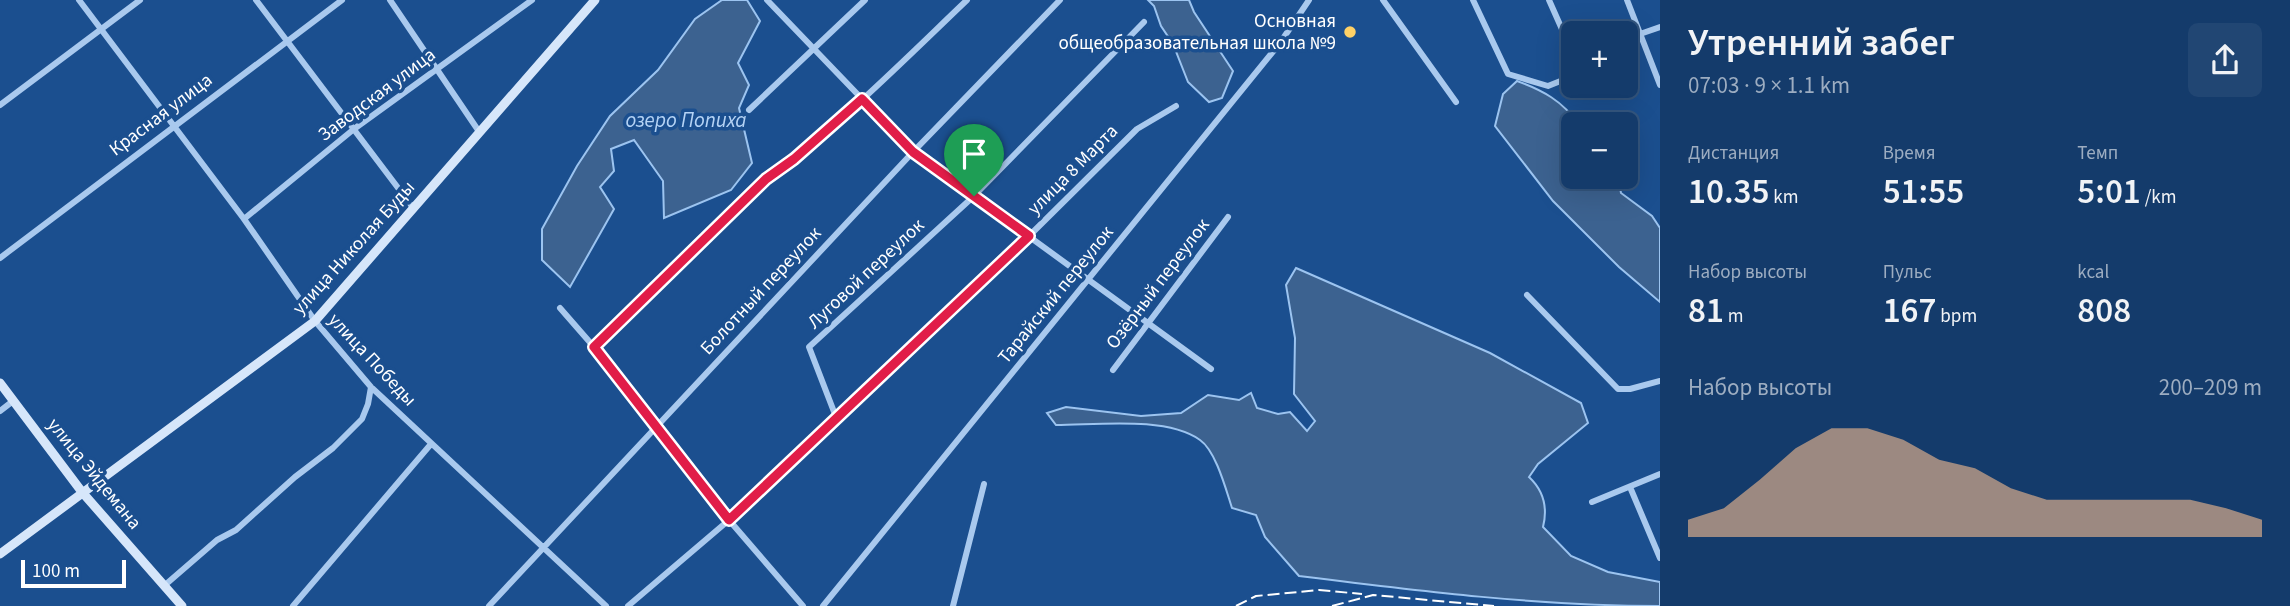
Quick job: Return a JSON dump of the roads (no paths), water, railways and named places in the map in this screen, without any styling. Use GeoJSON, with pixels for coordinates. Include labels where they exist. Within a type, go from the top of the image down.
{"type":"FeatureCollection","features":[{"type":"Feature","properties":{"kind":"street","name":"улица Победы"},"geometry":{"type":"LineString","coordinates":[[79,0],[244,219],[315,321],[371,387],[606,606]]}},
{"type":"Feature","properties":{"kind":"street"},"geometry":{"type":"LineString","coordinates":[[0,105],[140,0]]}},
{"type":"Feature","properties":{"kind":"street"},"geometry":{"type":"LineString","coordinates":[[256,0],[414,209]]}},
{"type":"Feature","properties":{"kind":"street","name":"Красная улица"},"geometry":{"type":"LineString","coordinates":[[0,258],[342,0]]}},
{"type":"Feature","properties":{"kind":"street"},"geometry":{"type":"LineString","coordinates":[[390,0],[480,133]]}},
{"type":"Feature","properties":{"kind":"street","name":"Заводская улица"},"geometry":{"type":"LineString","coordinates":[[244,219],[354,130],[532,0]]}},
{"type":"Feature","properties":{"kind":"street","name":"улица Николая Буды"},"geometry":{"type":"LineString","coordinates":[[0,555],[315,321],[595,0]]}},
{"type":"Feature","properties":{"kind":"street"},"geometry":{"type":"LineString","coordinates":[[767,0],[913,152],[1211,369]]}},
{"type":"Feature","properties":{"kind":"street"},"geometry":{"type":"LineString","coordinates":[[749,110],[865,0]]}},
{"type":"Feature","properties":{"kind":"street"},"geometry":{"type":"LineString","coordinates":[[594,347],[766,179],[794,159],[862,99],[967,0]]}},
{"type":"Feature","properties":{"kind":"street","name":"Болотный переулок"},"geometry":{"type":"LineString","coordinates":[[489,606],[913,152],[1060,0]]}},
{"type":"Feature","properties":{"kind":"street","name":"Тарайский переулок"},"geometry":{"type":"LineString","coordinates":[[823,606],[1280,43],[1309,0]]}},
{"type":"Feature","properties":{"kind":"street"},"geometry":{"type":"LineString","coordinates":[[1383,0],[1455,102]]}},
{"type":"Feature","properties":{"kind":"street"},"geometry":{"type":"LineString","coordinates":[[1474,0],[1507,74],[1548,86],[1561,81]]}},
{"type":"Feature","properties":{"kind":"street"},"geometry":{"type":"LineString","coordinates":[[1549,0],[1561,27]]}},
{"type":"Feature","properties":{"kind":"street"},"geometry":{"type":"LineString","coordinates":[[1627,0],[1660,85]]}},
{"type":"Feature","properties":{"kind":"street","name":"Луговой переулок"},"geometry":{"type":"LineString","coordinates":[[836,417],[809,347],[974,196],[1144,22]]}},
{"type":"Feature","properties":{"kind":"street"},"geometry":{"type":"LineString","coordinates":[[1640,34],[1660,27]]}},
{"type":"Feature","properties":{"kind":"street","name":"улица 8 Марта"},"geometry":{"type":"LineString","coordinates":[[628,606],[729,520],[1029,236],[1137,128],[1176,106]]}},
{"type":"Feature","properties":{"kind":"street","name":"Озёрный переулок"},"geometry":{"type":"LineString","coordinates":[[1113,370],[1228,217]]}},
{"type":"Feature","properties":{"kind":"street"},"geometry":{"type":"LineString","coordinates":[[1527,295],[1618,389],[1630,389],[1660,381]]}},
{"type":"Feature","properties":{"kind":"street"},"geometry":{"type":"LineString","coordinates":[[559,308],[594,347],[729,520],[803,606]]}},
{"type":"Feature","properties":{"kind":"street","name":"улица Эйдемана"},"geometry":{"type":"LineString","coordinates":[[0,383],[82,492],[165,585]]}},
{"type":"Feature","properties":{"kind":"street"},"geometry":{"type":"LineString","coordinates":[[165,585],[217,540],[236,530],[295,477],[333,448],[362,419],[371,387]]}},
{"type":"Feature","properties":{"kind":"street"},"geometry":{"type":"LineString","coordinates":[[0,411],[13,401]]}},
{"type":"Feature","properties":{"kind":"street"},"geometry":{"type":"LineString","coordinates":[[293,606],[432,444]]}},
{"type":"Feature","properties":{"kind":"street"},"geometry":{"type":"LineString","coordinates":[[1592,502],[1660,474]]}},
{"type":"Feature","properties":{"kind":"street"},"geometry":{"type":"LineString","coordinates":[[953,606],[984,484]]}},
{"type":"Feature","properties":{"kind":"street"},"geometry":{"type":"LineString","coordinates":[[1630,487],[1660,558]]}},
{"type":"Feature","properties":{"kind":"street"},"geometry":{"type":"LineString","coordinates":[[165,585],[182,606]]}},
{"type":"Feature","properties":{"kind":"street"},"geometry":{"type":"LineString","coordinates":[[165,585],[189,606]]}},
{"type":"Feature","properties":{"kind":"water","name":"озеро Попиха"},"geometry":{"type":"Polygon","coordinates":[[[722,0],[747,0],[760,21],[738,63],[749,85],[739,108],[752,163],[731,190],[664,218],[663,181],[634,140],[611,149],[614,171],[600,187],[614,209],[570,287],[542,260],[542,229],[577,166],[610,116],[658,70],[695,19],[722,0]]]}},
{"type":"Feature","properties":{"kind":"water"},"geometry":{"type":"Polygon","coordinates":[[[1148,0],[1189,0],[1233,71],[1222,98],[1209,102],[1188,82],[1173,44],[1161,26],[1154,6],[1148,0]]]}},
{"type":"Feature","properties":{"kind":"water"},"geometry":{"type":"Polygon","coordinates":[[[1517,81],[1551,97],[1569,112],[1561,112],[1561,189],[1620,189],[1621,193],[1652,216],[1660,228],[1660,302],[1619,267],[1553,201],[1495,126],[1503,94],[1517,81]]]}},
{"type":"Feature","properties":{"kind":"water"},"geometry":{"type":"Polygon","coordinates":[[[1296,268],[1490,353],[1581,403],[1588,423],[1538,464],[1529,477],[1544,500],[1543,527],[1571,556],[1608,572],[1660,582],[1660,606],[1524,600],[1299,576],[1265,537],[1256,515],[1232,508],[1216,462],[1200,440],[1186,432],[1150,425],[1056,425],[1047,413],[1066,407],[1141,416],[1181,413],[1208,395],[1239,400],[1251,393],[1257,408],[1278,414],[1290,412],[1307,431],[1315,421],[1294,394],[1295,338],[1286,285],[1296,268]]]}},
{"type":"Feature","properties":{"kind":"railway"},"geometry":{"type":"LineString","coordinates":[[1236,606],[1256,596],[1319,590],[1362,594]]}},
{"type":"Feature","properties":{"kind":"railway"},"geometry":{"type":"LineString","coordinates":[[1332,606],[1373,595],[1494,606]]}},
{"type":"Feature","properties":{"kind":"place","name":"Основная общеобразовательная школа №9"},"geometry":{"type":"Point","coordinates":[1350,32]}}]}
